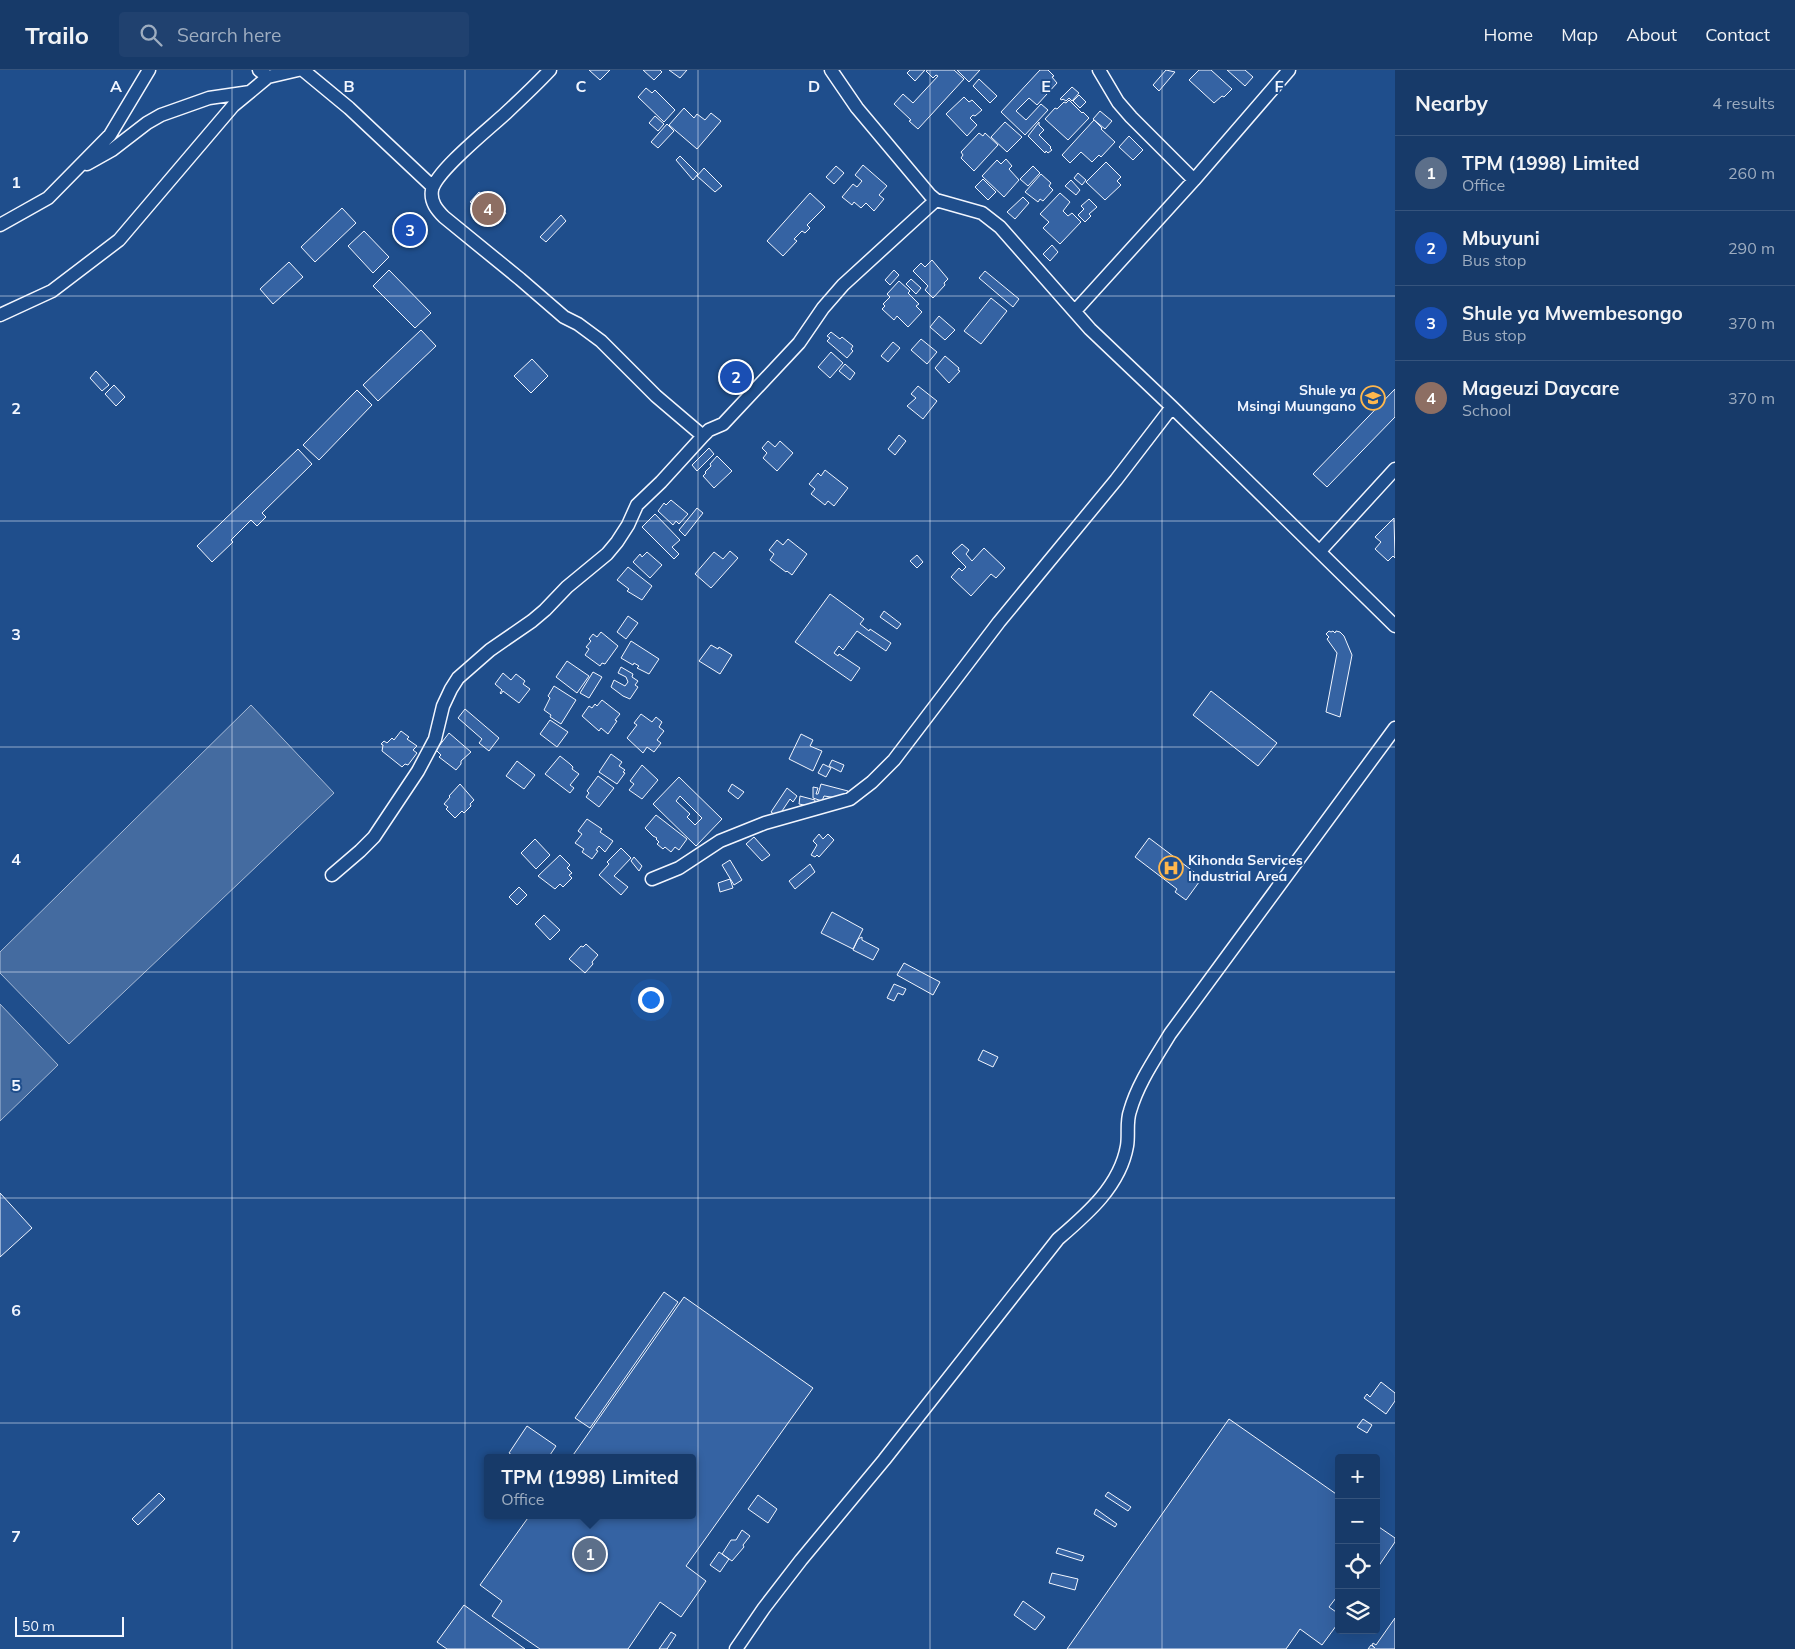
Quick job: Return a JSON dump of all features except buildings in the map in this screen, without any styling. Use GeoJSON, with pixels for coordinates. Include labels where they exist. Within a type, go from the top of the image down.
{"type":"FeatureCollection","features":[{"type":"Feature","properties":{"kind":"street"},"geometry":{"type":"LineString","coordinates":[[0,225],[48,198],[110,135],[149,70]]}},
{"type":"Feature","properties":{"kind":"street"},"geometry":{"type":"LineString","coordinates":[[0,315],[52,291],[119,240],[233,106],[250,92],[264,74],[298,70]]}},
{"type":"Feature","properties":{"kind":"street"},"geometry":{"type":"LineString","coordinates":[[304,70],[349,108],[433,187]]}},
{"type":"Feature","properties":{"kind":"street"},"geometry":{"type":"LineString","coordinates":[[550,70],[444,172],[433,187],[432,200],[437,210],[444,217],[564,317],[578,324],[601,341],[656,396],[703,436]]}},
{"type":"Feature","properties":{"kind":"street"},"geometry":{"type":"LineString","coordinates":[[831,70],[857,108],[923,188],[936,200],[982,213],[1000,227],[1090,329],[1395,626]]}},
{"type":"Feature","properties":{"kind":"street"},"geometry":{"type":"LineString","coordinates":[[1099,70],[1118,102],[1194,180]]}},
{"type":"Feature","properties":{"kind":"street"},"geometry":{"type":"LineString","coordinates":[[1075,310],[1194,180],[1289,70]]}},
{"type":"Feature","properties":{"kind":"street"},"geometry":{"type":"LineString","coordinates":[[76,170],[112,150],[147,123],[161,115],[209,98],[250,92]]}},
{"type":"Feature","properties":{"kind":"street"},"geometry":{"type":"LineString","coordinates":[[332,875],[374,837],[418,771],[435,739],[443,706],[450,688],[458,678],[490,650],[532,622],[566,587],[607,554],[628,525],[636,505],[661,482],[709,430],[723,424],[793,350],[843,285],[936,200]]}},
{"type":"Feature","properties":{"kind":"street"},"geometry":{"type":"LineString","coordinates":[[652,878],[679,868],[720,841],[765,824],[850,798],[872,782],[894,760],[999,622],[1116,480],[1172,407]]}},
{"type":"Feature","properties":{"kind":"street"},"geometry":{"type":"LineString","coordinates":[[1320,551],[1395,469]]}},
{"type":"Feature","properties":{"kind":"street"},"geometry":{"type":"LineString","coordinates":[[736,1649],[764,1608],[801,1560],[884,1460],[1058,1238],[1085,1216],[1112,1182],[1122,1162],[1127,1146],[1129,1113],[1140,1084],[1170,1034],[1395,728]]}},
{"type":"Feature","properties":{"kind":"water"},"geometry":{"type":"Polygon","coordinates":[[[251,705],[334,793],[69,1044],[0,973],[0,952],[251,705]]]}},
{"type":"Feature","properties":{"kind":"water"},"geometry":{"type":"Polygon","coordinates":[[[0,1004],[58,1065],[0,1121],[0,1004]]]}},
{"type":"Feature","properties":{"kind":"place","name":"Mageuzi Daycare"},"geometry":{"type":"Point","coordinates":[488,209]}},
{"type":"Feature","properties":{"kind":"place","name":"Shule ya Mwembesongo"},"geometry":{"type":"Point","coordinates":[410,230]}},
{"type":"Feature","properties":{"kind":"place","name":"Mbuyuni"},"geometry":{"type":"Point","coordinates":[736,377]}},
{"type":"Feature","properties":{"kind":"place","name":"Shule ya Msingi Muungano"},"geometry":{"type":"Point","coordinates":[1373,398]}},
{"type":"Feature","properties":{"kind":"place","name":"Kihonda Services Industrial Area"},"geometry":{"type":"Point","coordinates":[1171,868]}},
{"type":"Feature","properties":{"kind":"place","name":"TPM (1998) Limited"},"geometry":{"type":"Point","coordinates":[590,1554]}}]}
